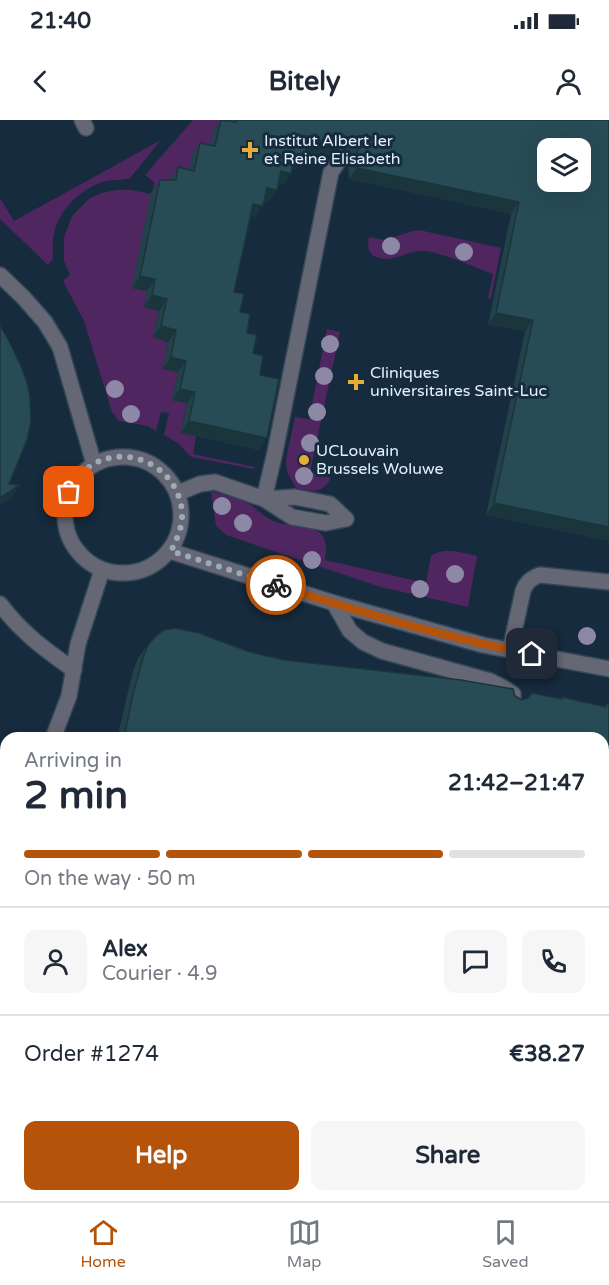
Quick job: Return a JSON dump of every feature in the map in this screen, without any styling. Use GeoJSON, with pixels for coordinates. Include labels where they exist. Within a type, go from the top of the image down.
{"type":"FeatureCollection","features":[{"type":"Feature","properties":{"kind":"street"},"geometry":{"type":"LineString","coordinates":[[178,493],[200,484],[215,482],[264,499],[331,172],[341,158]]}},
{"type":"Feature","properties":{"kind":"street"},"geometry":{"type":"LineString","coordinates":[[0,275],[45,322],[60,347],[94,464]]}},
{"type":"Feature","properties":{"kind":"street"},"geometry":{"type":"LineString","coordinates":[[113,457],[133,457],[152,464],[168,476],[178,493],[182,513],[180,533],[171,551],[147,570],[132,574],[117,574],[102,570],[86,560],[73,546],[66,529],[65,510],[69,492],[80,476],[94,464],[113,457]]}},
{"type":"Feature","properties":{"kind":"street"},"geometry":{"type":"LineString","coordinates":[[171,551],[334,603],[483,645],[609,669]]}},
{"type":"Feature","properties":{"kind":"street"},"geometry":{"type":"LineString","coordinates":[[54,732],[69,696],[78,644],[102,570]]}},
{"type":"Feature","properties":{"kind":"street"},"geometry":{"type":"LineString","coordinates":[[510,650],[523,591],[532,578],[540,575],[609,582]]}},
{"type":"Feature","properties":{"kind":"street"},"geometry":{"type":"LineString","coordinates":[[334,603],[350,631],[363,642],[382,651],[490,681],[513,694],[513,704]]}},
{"type":"Feature","properties":{"kind":"street"},"geometry":{"type":"LineString","coordinates":[[0,604],[14,622],[40,647],[74,670]]}},
{"type":"Feature","properties":{"kind":"shaded area"},"geometry":{"type":"Polygon","coordinates":[[[193,120],[231,120],[228,133],[186,182],[167,194],[153,192],[154,182],[145,175],[193,120]]]}},
{"type":"Feature","properties":{"kind":"shaded area"},"geometry":{"type":"Polygon","coordinates":[[[161,140],[130,178],[99,183],[83,192],[71,203],[60,217],[54,232],[53,259],[48,265],[0,219],[0,198],[14,221],[161,140]]]}},
{"type":"Feature","properties":{"kind":"shaded area"},"geometry":{"type":"Polygon","coordinates":[[[116,190],[151,194],[132,288],[147,291],[144,307],[159,311],[153,337],[168,342],[163,369],[178,372],[172,400],[187,403],[181,433],[196,436],[193,454],[255,467],[254,469],[191,457],[179,444],[164,435],[169,413],[161,412],[156,431],[148,426],[119,421],[112,412],[84,321],[63,281],[70,275],[64,261],[64,237],[72,216],[90,198],[116,190]]]}},
{"type":"Feature","properties":{"kind":"shaded area"},"geometry":{"type":"Polygon","coordinates":[[[419,230],[501,248],[491,299],[488,298],[493,274],[426,251],[383,259],[373,256],[368,246],[369,237],[384,240],[419,230]]]}},
{"type":"Feature","properties":{"kind":"shaded area"},"geometry":{"type":"Polygon","coordinates":[[[327,329],[340,332],[310,472],[331,478],[324,487],[312,491],[296,488],[287,472],[286,459],[295,417],[309,419],[327,329]]]}},
{"type":"Feature","properties":{"kind":"shaded area"},"geometry":{"type":"Polygon","coordinates":[[[211,492],[242,500],[275,522],[316,530],[323,536],[325,542],[325,560],[426,583],[431,556],[436,553],[453,551],[477,556],[468,607],[381,587],[226,535],[216,526],[211,492]]]}},
{"type":"Feature","properties":{"kind":"building"},"geometry":{"type":"Polygon","coordinates":[[[221,120],[236,122],[237,120],[609,120],[609,527],[494,503],[533,320],[496,313],[519,202],[357,168],[359,148],[358,143],[351,137],[345,138],[338,145],[309,139],[305,157],[295,155],[291,174],[281,171],[277,190],[267,188],[263,206],[253,204],[234,292],[244,294],[240,312],[250,314],[247,333],[257,335],[253,353],[263,356],[260,375],[279,379],[267,438],[189,421],[195,392],[180,389],[186,361],[171,357],[176,330],[161,326],[167,299],[152,295],[155,279],[140,276],[160,180],[176,180],[178,167],[194,171],[200,143],[215,146],[221,120]]]}},
{"type":"Feature","properties":{"kind":"building"},"geometry":{"type":"Polygon","coordinates":[[[0,325],[27,382],[31,421],[27,440],[9,484],[20,485],[0,498],[0,325]]]}},
{"type":"Feature","properties":{"kind":"building"},"geometry":{"type":"Polygon","coordinates":[[[175,628],[199,633],[250,652],[285,660],[461,680],[513,689],[515,696],[522,700],[528,698],[532,693],[606,707],[609,703],[609,732],[125,732],[143,658],[148,645],[164,630],[175,628]]]}},
{"type":"Feature","properties":{"kind":"way so far"},"geometry":{"type":"LineString","coordinates":[[69,492],[80,476],[94,464],[113,457],[133,457],[152,464],[168,476],[178,493],[182,513],[180,533],[171,551],[276,585]]}},
{"type":"Feature","properties":{"kind":"place","name":"Institut Albert Ier et Reine Elisabeth"},"geometry":{"type":"Point","coordinates":[250,150]}},
{"type":"Feature","properties":{"kind":"place","name":"Cliniques universitaires Saint-Luc"},"geometry":{"type":"Point","coordinates":[356,382]}},
{"type":"Feature","properties":{"kind":"place","name":"UCLouvain Brussels Woluwe"},"geometry":{"type":"Point","coordinates":[304,460]}},
{"type":"Feature","properties":{"kind":"route"},"geometry":{"type":"LineString","coordinates":[[276,585],[483,645],[532,654]]}}]}
